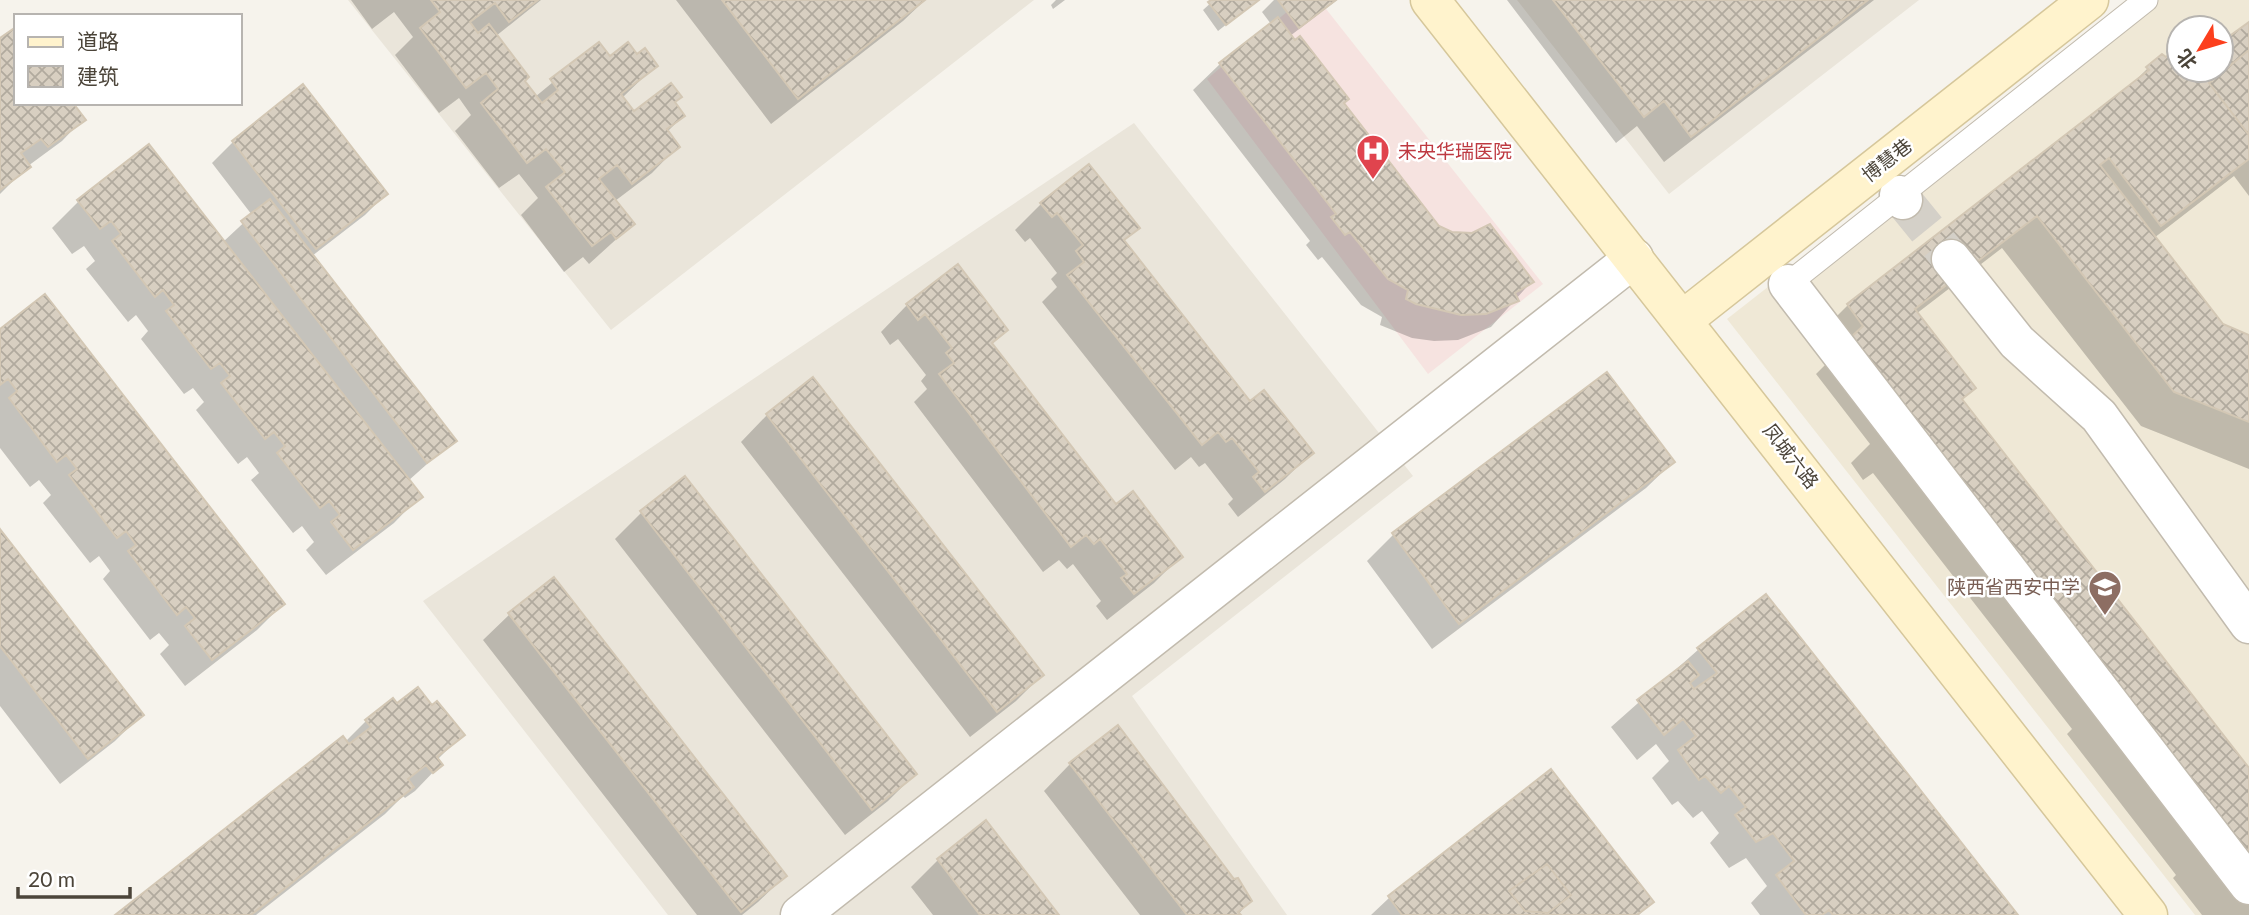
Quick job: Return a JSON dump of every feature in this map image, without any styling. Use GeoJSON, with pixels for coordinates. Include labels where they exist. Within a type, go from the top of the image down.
{"type":"FeatureCollection","features":[{"type":"Feature","properties":{"kind":"street","name":"凤城六路"},"geometry":{"type":"LineString","coordinates":[[1430,0],[1684,320],[2148,915]]}},
{"type":"Feature","properties":{"kind":"street","name":"博慧巷"},"geometry":{"type":"LineString","coordinates":[[1684,320],[2090,0]]}},
{"type":"Feature","properties":{"kind":"street"},"geometry":{"type":"LineString","coordinates":[[800,915],[1633,258]]}},
{"type":"Feature","properties":{"kind":"street"},"geometry":{"type":"LineString","coordinates":[[1951,259],[2017,342],[2099,416],[2249,624]]}},
{"type":"Feature","properties":{"kind":"street"},"geometry":{"type":"LineString","coordinates":[[1788,284],[2249,885]]}},
{"type":"Feature","properties":{"kind":"lane"},"geometry":{"type":"LineString","coordinates":[[1788,284],[1901,198],[2146,0]]}},
{"type":"Feature","properties":{"kind":"shaded area"},"geometry":{"type":"Polygon","coordinates":[[[348,0],[1034,0],[611,330],[348,0]]]}},
{"type":"Feature","properties":{"kind":"shaded area","name":"未央华瑞医院"},"geometry":{"type":"Polygon","coordinates":[[[1301,0],[1319,0],[1543,284],[1428,374],[1207,79],[1301,0]]]}},
{"type":"Feature","properties":{"kind":"shaded area"},"geometry":{"type":"Polygon","coordinates":[[[1517,0],[1919,0],[1669,194],[1517,0]]]}},
{"type":"Feature","properties":{"kind":"shaded area","name":"陕西省西安中学"},"geometry":{"type":"Polygon","coordinates":[[[2134,0],[2249,0],[2249,915],[2195,915],[1727,319],[2134,0]]]}},
{"type":"Feature","properties":{"kind":"shaded area"},"geometry":{"type":"Polygon","coordinates":[[[1134,123],[1413,476],[1132,696],[1287,915],[668,915],[423,601],[1134,123]]]}},
{"type":"Feature","properties":{"kind":"building"},"geometry":{"type":"Polygon","coordinates":[[[431,0],[538,0],[509,22],[495,3],[470,22],[478,33],[489,24],[529,77],[525,81],[542,103],[558,90],[550,79],[599,42],[610,56],[628,42],[637,54],[645,48],[658,66],[621,94],[634,111],[671,83],[682,97],[675,102],[685,116],[667,129],[680,147],[632,184],[617,165],[599,179],[635,224],[616,239],[611,232],[592,246],[546,187],[565,172],[546,149],[527,163],[481,103],[498,89],[486,73],[466,88],[420,28],[440,12],[431,0]]]}},
{"type":"Feature","properties":{"kind":"building"},"geometry":{"type":"Polygon","coordinates":[[[722,0],[925,0],[798,99],[722,0]]]}},
{"type":"Feature","properties":{"kind":"building"},"geometry":{"type":"Polygon","coordinates":[[[1259,0],[1226,25],[1208,2],[1259,0]]]}},
{"type":"Feature","properties":{"kind":"building"},"geometry":{"type":"Polygon","coordinates":[[[1278,0],[1336,0],[1299,28],[1278,0]]]}},
{"type":"Feature","properties":{"kind":"building"},"geometry":{"type":"Polygon","coordinates":[[[1553,0],[1868,0],[1691,137],[1664,101],[1644,117],[1553,0]]]}},
{"type":"Feature","properties":{"kind":"building"},"geometry":{"type":"Polygon","coordinates":[[[1278,17],[1295,40],[1300,36],[1349,99],[1344,103],[1439,226],[1452,232],[1472,233],[1490,224],[1534,282],[1515,293],[1519,301],[1486,314],[1461,315],[1416,304],[1406,299],[1408,290],[1388,279],[1350,232],[1345,235],[1331,217],[1336,214],[1219,63],[1278,17]]]}},
{"type":"Feature","properties":{"kind":"building"},"geometry":{"type":"Polygon","coordinates":[[[2249,22],[2249,50],[2235,62],[2235,32],[2249,22]]]}},
{"type":"Feature","properties":{"kind":"building"},"geometry":{"type":"Polygon","coordinates":[[[14,28],[14,105],[75,105],[86,120],[48,147],[41,139],[21,153],[31,167],[0,190],[0,38],[14,28]]]}},
{"type":"Feature","properties":{"kind":"building"},"geometry":{"type":"Polygon","coordinates":[[[2249,50],[2249,135],[2210,84],[2235,84],[2235,62],[2249,50]]]}},
{"type":"Feature","properties":{"kind":"building"},"geometry":{"type":"Polygon","coordinates":[[[2162,54],[2165,56],[2165,84],[2210,84],[2249,135],[2249,159],[2161,226],[2109,158],[2100,165],[2223,324],[2249,335],[2249,422],[2174,392],[2037,216],[1915,309],[1976,388],[1962,399],[2249,768],[2249,899],[1849,339],[1863,326],[1847,304],[2149,70],[2146,67],[2162,54]]]}},
{"type":"Feature","properties":{"kind":"building"},"geometry":{"type":"Polygon","coordinates":[[[303,84],[388,194],[316,249],[232,141],[303,84]]]}},
{"type":"Feature","properties":{"kind":"building"},"geometry":{"type":"Polygon","coordinates":[[[149,144],[423,497],[353,550],[331,522],[340,515],[329,501],[320,508],[277,453],[285,446],[274,432],[265,439],[221,383],[230,376],[220,363],[211,369],[166,311],[174,305],[163,290],[155,297],[112,241],[121,234],[111,221],[100,229],[77,200],[149,144]]]}},
{"type":"Feature","properties":{"kind":"building"},"geometry":{"type":"Polygon","coordinates":[[[1089,164],[1140,228],[1124,240],[1250,401],[1264,390],[1314,453],[1265,492],[1253,477],[1259,472],[1232,438],[1226,442],[1218,432],[1202,445],[1067,275],[1084,262],[1076,251],[1083,245],[1057,213],[1052,217],[1040,203],[1089,164]]]}},
{"type":"Feature","properties":{"kind":"building"},"geometry":{"type":"Polygon","coordinates":[[[270,199],[457,441],[427,463],[241,221],[270,199]]]}},
{"type":"Feature","properties":{"kind":"building"},"geometry":{"type":"Polygon","coordinates":[[[958,264],[1008,330],[992,343],[1116,504],[1133,491],[1183,557],[1134,594],[1121,578],[1127,574],[1100,539],[1094,544],[1086,535],[1071,547],[939,374],[954,363],[946,353],[952,348],[925,314],[918,320],[906,304],[958,264]]]}},
{"type":"Feature","properties":{"kind":"building"},"geometry":{"type":"Polygon","coordinates":[[[45,294],[285,604],[212,660],[185,626],[195,618],[186,607],[177,615],[128,551],[136,545],[126,531],[117,538],[69,475],[77,469],[66,455],[57,462],[9,398],[17,391],[8,379],[0,385],[0,329],[45,294]]]}},
{"type":"Feature","properties":{"kind":"building"},"geometry":{"type":"Polygon","coordinates":[[[1607,372],[1675,462],[1459,624],[1392,533],[1607,372]]]}},
{"type":"Feature","properties":{"kind":"building"},"geometry":{"type":"Polygon","coordinates":[[[813,377],[1044,675],[997,712],[766,414],[813,377]]]}},
{"type":"Feature","properties":{"kind":"building"},"geometry":{"type":"Polygon","coordinates":[[[685,476],[917,774],[872,810],[640,511],[685,476]]]}},
{"type":"Feature","properties":{"kind":"building"},"geometry":{"type":"Polygon","coordinates":[[[0,529],[144,715],[88,759],[0,646],[0,529]]]}},
{"type":"Feature","properties":{"kind":"building"},"geometry":{"type":"Polygon","coordinates":[[[554,577],[787,876],[741,912],[508,613],[554,577]]]}},
{"type":"Feature","properties":{"kind":"building"},"geometry":{"type":"Polygon","coordinates":[[[1766,594],[2018,915],[1833,915],[1829,910],[1822,915],[1806,915],[1776,875],[1794,861],[1773,833],[1756,842],[1735,815],[1746,807],[1729,786],[1721,793],[1705,776],[1699,780],[1678,750],[1696,736],[1683,719],[1664,735],[1637,700],[1688,661],[1699,675],[1690,683],[1694,689],[1717,673],[1697,648],[1766,594]]]}},
{"type":"Feature","properties":{"kind":"building"},"geometry":{"type":"Polygon","coordinates":[[[418,687],[432,705],[437,701],[465,735],[437,757],[443,765],[433,773],[426,765],[408,779],[414,787],[251,915],[115,915],[343,736],[349,744],[371,727],[365,720],[393,698],[397,703],[418,687]]]}},
{"type":"Feature","properties":{"kind":"building"},"geometry":{"type":"Polygon","coordinates":[[[1118,725],[1234,879],[1238,878],[1252,901],[1238,912],[1241,915],[1187,915],[1069,763],[1118,725]]]}},
{"type":"Feature","properties":{"kind":"building"},"geometry":{"type":"Polygon","coordinates":[[[1551,769],[1654,902],[1637,915],[1402,915],[1388,896],[1551,769]],[[1547,864],[1509,891],[1525,911],[1548,913],[1571,895],[1547,864]]]}},
{"type":"Feature","properties":{"kind":"building"},"geometry":{"type":"Polygon","coordinates":[[[986,820],[1059,915],[980,915],[937,859],[986,820]]]}},
{"type":"Feature","properties":{"kind":"building"},"geometry":{"type":"Polygon","coordinates":[[[1547,864],[1571,895],[1548,913],[1525,911],[1509,891],[1547,864]]]}},
{"type":"Feature","properties":{"kind":"tunnel"},"geometry":{"type":"LineString","coordinates":[[1903,200],[1951,259]]}},
{"type":"Feature","properties":{"kind":"place","name":"未央华瑞医院"},"geometry":{"type":"Point","coordinates":[1373,181]}},
{"type":"Feature","properties":{"kind":"place","name":"陕西省西安中学"},"geometry":{"type":"Point","coordinates":[2105,617]}}]}
